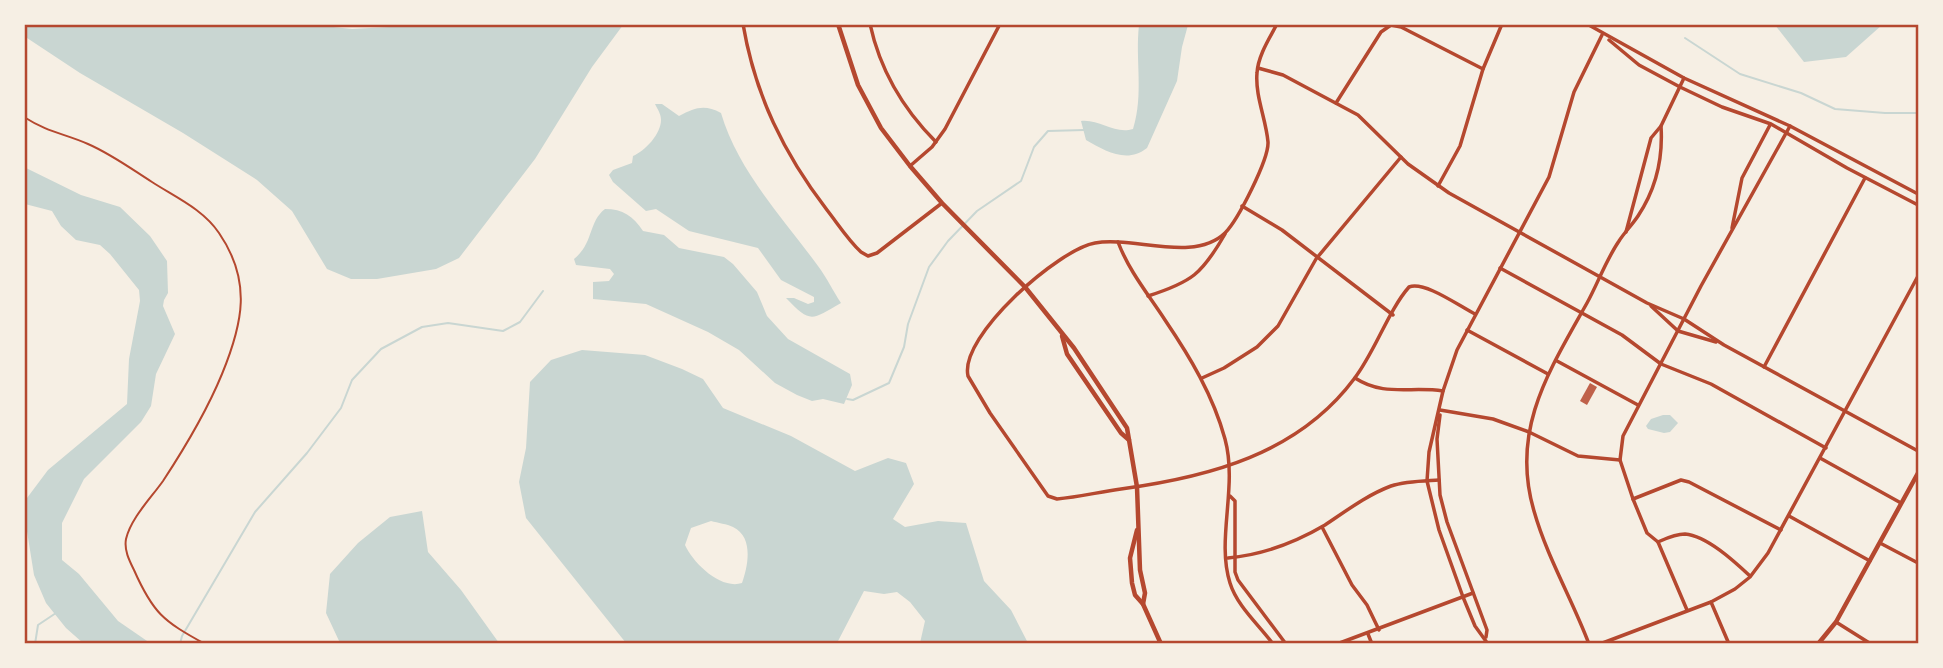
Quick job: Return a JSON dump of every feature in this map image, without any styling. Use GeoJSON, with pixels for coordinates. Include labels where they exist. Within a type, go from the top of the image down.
{"type":"FeatureCollection","features":[{"type":"Feature","properties":{"kind":"street"},"geometry":{"type":"LineString","coordinates":[[743,24],[760,92],[779,138],[807,184],[861,253],[868,256],[877,253],[943,203]]}},
{"type":"Feature","properties":{"kind":"street"},"geometry":{"type":"LineString","coordinates":[[838,24],[852,70],[881,128],[943,203],[1025,287],[1062,336],[1067,354],[1121,433],[1129,439],[1137,487],[1140,570],[1145,593],[1143,604]]}},
{"type":"Feature","properties":{"kind":"street"},"geometry":{"type":"LineString","coordinates":[[870,24],[888,77],[906,107],[936,142]]}},
{"type":"Feature","properties":{"kind":"street"},"geometry":{"type":"LineString","coordinates":[[910,166],[936,142],[1000,24]]}},
{"type":"Feature","properties":{"kind":"street"},"geometry":{"type":"LineString","coordinates":[[1148,296],[1192,278],[1208,263],[1263,166],[1268,150],[1257,84],[1258,68],[1262,53],[1277,24]]}},
{"type":"Feature","properties":{"kind":"street"},"geometry":{"type":"LineString","coordinates":[[1438,186],[1465,133],[1483,69],[1502,24]]}},
{"type":"Feature","properties":{"kind":"street"},"geometry":{"type":"LineString","coordinates":[[1587,24],[1684,78],[1790,126],[1919,194]]}},
{"type":"Feature","properties":{"kind":"street"},"geometry":{"type":"LineString","coordinates":[[1336,103],[1381,32],[1391,25],[1401,27],[1483,69]]}},
{"type":"Feature","properties":{"kind":"street"},"geometry":{"type":"LineString","coordinates":[[1602,34],[1639,65],[1722,107],[1771,124],[1865,178],[1919,205]]}},
{"type":"Feature","properties":{"kind":"street"},"geometry":{"type":"LineString","coordinates":[[1487,641],[1486,630],[1447,522],[1439,480],[1437,439],[1443,391],[1466,330],[1549,177],[1574,92],[1602,34]]}},
{"type":"Feature","properties":{"kind":"street"},"geometry":{"type":"LineString","coordinates":[[1258,68],[1283,75],[1359,115],[1401,157],[1438,186],[1647,303],[1684,319],[1724,345],[1919,451]]}},
{"type":"Feature","properties":{"kind":"street"},"geometry":{"type":"LineString","coordinates":[[1626,234],[1651,138],[1661,125],[1684,78]]}},
{"type":"Feature","properties":{"kind":"street"},"geometry":{"type":"LineString","coordinates":[[1730,233],[1742,178],[1773,118]]}},
{"type":"Feature","properties":{"kind":"street"},"geometry":{"type":"LineString","coordinates":[[1589,643],[1550,555],[1534,511],[1528,481],[1529,432],[1538,395],[1548,374],[1619,240],[1626,234],[1647,201],[1658,170],[1662,146],[1661,125]]}},
{"type":"Feature","properties":{"kind":"street"},"geometry":{"type":"LineString","coordinates":[[1687,610],[1658,542],[1647,533],[1633,499],[1620,460],[1623,436],[1790,126]]}},
{"type":"Feature","properties":{"kind":"street"},"geometry":{"type":"LineString","coordinates":[[1202,378],[1257,347],[1278,326],[1316,259],[1401,157]]}},
{"type":"Feature","properties":{"kind":"street"},"geometry":{"type":"LineString","coordinates":[[1764,367],[1865,178]]}},
{"type":"Feature","properties":{"kind":"street"},"geometry":{"type":"LineString","coordinates":[[1242,206],[1282,230],[1316,259],[1393,315]]}},
{"type":"Feature","properties":{"kind":"street"},"geometry":{"type":"LineString","coordinates":[[1226,232],[1207,243],[1194,246],[1118,242],[1095,243],[1083,247],[1025,287],[990,323],[967,371],[971,383],[1048,496],[1069,498],[1199,476],[1267,451],[1294,435],[1328,408],[1355,378],[1404,293],[1415,285],[1424,287],[1475,314]]}},
{"type":"Feature","properties":{"kind":"street"},"geometry":{"type":"LineString","coordinates":[[1118,242],[1126,261],[1202,378],[1219,418],[1230,466],[1230,496],[1226,522],[1229,582],[1238,599],[1273,643]]}},
{"type":"Feature","properties":{"kind":"street"},"geometry":{"type":"LineString","coordinates":[[1500,268],[1622,335],[1661,364],[1711,384],[1826,447]]}},
{"type":"Feature","properties":{"kind":"street"},"geometry":{"type":"LineString","coordinates":[[1600,643],[1711,602],[1750,577],[1781,530],[1919,276]]}},
{"type":"Feature","properties":{"kind":"street"},"geometry":{"type":"LineString","coordinates":[[1647,303],[1678,331],[1724,345]]}},
{"type":"Feature","properties":{"kind":"street"},"geometry":{"type":"LineString","coordinates":[[1466,330],[1548,374]]}},
{"type":"Feature","properties":{"kind":"street"},"geometry":{"type":"LineString","coordinates":[[1556,361],[1638,405]]}},
{"type":"Feature","properties":{"kind":"street"},"geometry":{"type":"LineString","coordinates":[[1355,378],[1377,389],[1429,388],[1443,391]]}},
{"type":"Feature","properties":{"kind":"street"},"geometry":{"type":"LineString","coordinates":[[1440,410],[1493,419],[1529,432],[1578,456],[1620,460]]}},
{"type":"Feature","properties":{"kind":"street"},"geometry":{"type":"LineString","coordinates":[[1440,410],[1429,452],[1427,481],[1438,530],[1462,597],[1475,626],[1487,641]]}},
{"type":"Feature","properties":{"kind":"street"},"geometry":{"type":"LineString","coordinates":[[1820,458],[1902,504]]}},
{"type":"Feature","properties":{"kind":"street"},"geometry":{"type":"LineString","coordinates":[[1818,643],[1836,622],[1919,473]]}},
{"type":"Feature","properties":{"kind":"street"},"geometry":{"type":"LineString","coordinates":[[1227,558],[1249,556],[1278,547],[1322,527],[1366,498],[1390,486],[1404,482],[1439,480]]}},
{"type":"Feature","properties":{"kind":"street"},"geometry":{"type":"LineString","coordinates":[[1633,499],[1681,480],[1781,530]]}},
{"type":"Feature","properties":{"kind":"street"},"geometry":{"type":"LineString","coordinates":[[1230,496],[1235,501],[1236,511],[1235,558],[1238,580],[1286,643]]}},
{"type":"Feature","properties":{"kind":"street"},"geometry":{"type":"LineString","coordinates":[[1788,516],[1870,561]]}},
{"type":"Feature","properties":{"kind":"street"},"geometry":{"type":"LineString","coordinates":[[1322,527],[1352,585],[1367,605],[1379,629]]}},
{"type":"Feature","properties":{"kind":"street"},"geometry":{"type":"LineString","coordinates":[[1138,528],[1132,544],[1130,571],[1136,594],[1161,643]]}},
{"type":"Feature","properties":{"kind":"street"},"geometry":{"type":"LineString","coordinates":[[1658,542],[1686,534],[1722,552],[1750,577]]}},
{"type":"Feature","properties":{"kind":"street"},"geometry":{"type":"LineString","coordinates":[[1880,543],[1919,563]]}},
{"type":"Feature","properties":{"kind":"street"},"geometry":{"type":"LineString","coordinates":[[1338,643],[1473,593]]}},
{"type":"Feature","properties":{"kind":"street"},"geometry":{"type":"LineString","coordinates":[[1711,602],[1729,643]]}},
{"type":"Feature","properties":{"kind":"street"},"geometry":{"type":"LineString","coordinates":[[1836,622],[1871,643]]}},
{"type":"Feature","properties":{"kind":"street"},"geometry":{"type":"LineString","coordinates":[[1368,634],[1372,643]]}},
{"type":"Feature","properties":{"kind":"path"},"geometry":{"type":"LineString","coordinates":[[24,117],[41,128],[89,144],[125,163],[188,203],[218,232],[233,258],[242,292],[238,331],[210,404],[192,438],[126,538],[127,555],[152,607],[168,623],[204,643]]}},
{"type":"Feature","properties":{"kind":"shaded area"},"geometry":{"type":"Polygon","coordinates":[[[25,24],[315,25],[352,29],[389,27],[392,24],[623,25],[592,67],[535,159],[459,258],[436,269],[377,279],[351,279],[327,269],[292,211],[257,180],[24,36],[25,24]]]}},
{"type":"Feature","properties":{"kind":"shaded area"},"geometry":{"type":"Polygon","coordinates":[[[1139,25],[1188,25],[1177,81],[1147,148],[1132,155],[1116,154],[1086,140],[1081,121],[1095,122],[1120,130],[1133,129],[1139,90],[1139,25]]]}},
{"type":"Feature","properties":{"kind":"shaded area"},"geometry":{"type":"Polygon","coordinates":[[[1775,25],[1882,25],[1846,57],[1804,62],[1775,25]]]}},
{"type":"Feature","properties":{"kind":"shaded area"},"geometry":{"type":"Polygon","coordinates":[[[655,104],[662,104],[679,116],[700,108],[721,113],[738,155],[750,174],[821,271],[841,303],[817,316],[806,315],[786,298],[794,298],[808,304],[814,302],[814,297],[781,280],[758,248],[689,231],[656,209],[646,211],[613,182],[609,175],[613,170],[632,163],[633,156],[647,146],[658,131],[661,118],[655,104]]]}},
{"type":"Feature","properties":{"kind":"shaded area"},"geometry":{"type":"Polygon","coordinates":[[[24,167],[81,195],[120,207],[150,236],[167,261],[168,293],[163,306],[175,334],[156,374],[151,406],[141,422],[84,479],[62,523],[62,560],[79,574],[118,621],[150,643],[83,643],[66,628],[46,603],[34,575],[26,525],[27,498],[48,470],[127,404],[129,359],[140,301],[139,290],[100,245],[76,240],[61,226],[52,211],[25,204],[24,167]]]}},
{"type":"Feature","properties":{"kind":"shaded area"},"geometry":{"type":"Polygon","coordinates":[[[605,209],[627,214],[643,231],[664,235],[679,248],[724,257],[733,264],[757,292],[767,316],[788,339],[850,374],[852,385],[844,404],[823,399],[812,401],[797,395],[775,383],[739,350],[708,332],[646,304],[593,299],[593,282],[609,281],[614,274],[610,269],[576,265],[574,259],[585,246],[596,220],[605,209]]]}},
{"type":"Feature","properties":{"kind":"shaded area"},"geometry":{"type":"Polygon","coordinates":[[[582,350],[645,355],[703,379],[723,408],[791,436],[855,471],[888,458],[906,463],[914,484],[893,519],[905,527],[938,521],[966,523],[984,581],[1011,610],[1028,643],[920,643],[925,621],[910,602],[897,592],[884,594],[864,591],[837,643],[626,643],[526,518],[519,482],[526,448],[530,382],[551,360],[582,350]],[[711,521],[691,528],[685,545],[694,560],[717,579],[725,583],[742,583],[748,552],[744,538],[733,527],[711,521]]]}},
{"type":"Feature","properties":{"kind":"shaded area"},"geometry":{"type":"Polygon","coordinates":[[[1670,415],[1678,423],[1670,432],[1648,429],[1646,426],[1651,419],[1670,415]]]}},
{"type":"Feature","properties":{"kind":"shaded area"},"geometry":{"type":"Polygon","coordinates":[[[422,511],[428,552],[461,590],[499,643],[340,643],[326,613],[330,574],[358,543],[390,517],[422,511]]]}},
{"type":"Feature","properties":{"kind":"building"},"geometry":{"type":"Polygon","coordinates":[[[1590,383],[1597,387],[1587,405],[1580,401],[1590,383]]]}},
{"type":"Feature","properties":{"kind":"waterway"},"geometry":{"type":"LineString","coordinates":[[1685,38],[1740,74],[1801,93],[1835,109],[1918,113]]}},
{"type":"Feature","properties":{"kind":"waterway"},"geometry":{"type":"LineString","coordinates":[[847,399],[853,400],[889,383],[904,347],[908,324],[929,267],[948,241],[977,211],[1021,181],[1034,147],[1048,131],[1084,130]]}},
{"type":"Feature","properties":{"kind":"waterway"},"geometry":{"type":"LineString","coordinates":[[180,644],[182,636],[255,512],[307,453],[341,408],[352,380],[381,349],[422,327],[448,323],[503,331],[520,322],[543,291]]}},
{"type":"Feature","properties":{"kind":"waterway"},"geometry":{"type":"LineString","coordinates":[[35,644],[38,625],[56,613]]}}]}
